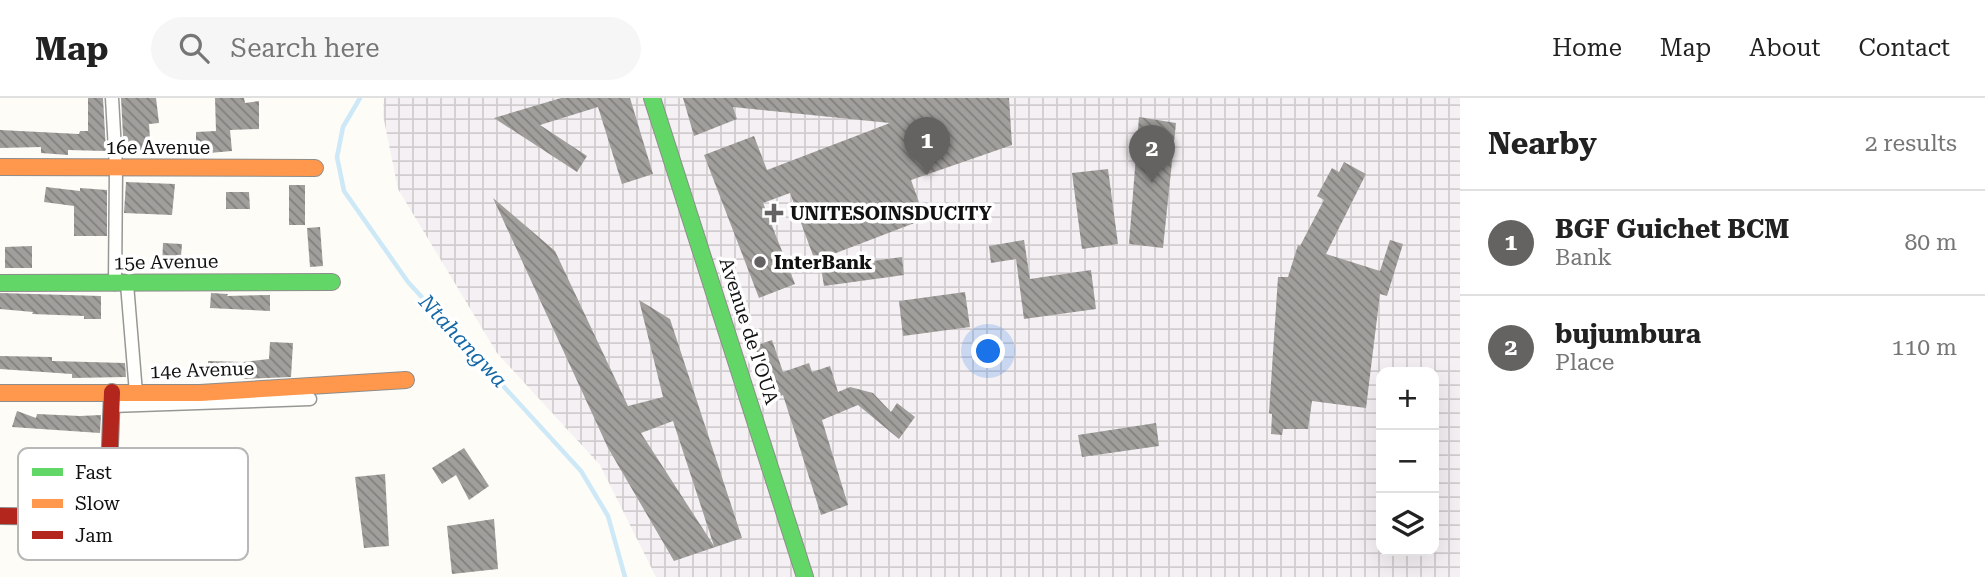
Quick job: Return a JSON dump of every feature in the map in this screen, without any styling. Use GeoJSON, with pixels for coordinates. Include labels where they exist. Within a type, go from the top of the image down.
{"type":"FeatureCollection","features":[{"type":"Feature","properties":{"kind":"street"},"geometry":{"type":"LineString","coordinates":[[112,98],[121,284],[135,393]]}},
{"type":"Feature","properties":{"kind":"street","name":"Avenue de l'OUA"},"geometry":{"type":"LineString","coordinates":[[652,98],[805,577]]}},
{"type":"Feature","properties":{"kind":"street","name":"16e Avenue"},"geometry":{"type":"LineString","coordinates":[[0,167],[315,169]]}},
{"type":"Feature","properties":{"kind":"street","name":"15e Avenue"},"geometry":{"type":"LineString","coordinates":[[0,283],[332,282]]}},
{"type":"Feature","properties":{"kind":"street","name":"14e Avenue"},"geometry":{"type":"LineString","coordinates":[[0,393],[112,399],[135,393],[225,392],[405,380]]}},
{"type":"Feature","properties":{"kind":"street"},"geometry":{"type":"LineString","coordinates":[[110,448],[112,399],[310,399]]}},
{"type":"Feature","properties":{"kind":"street"},"geometry":{"type":"LineString","coordinates":[[0,516],[18,516]]}},
{"type":"Feature","properties":{"kind":"shaded area"},"geometry":{"type":"Polygon","coordinates":[[[384,98],[1460,98],[1460,577],[656,577],[600,465],[497,353],[398,189],[383,115],[384,98]]]}},
{"type":"Feature","properties":{"kind":"building"},"geometry":{"type":"Polygon","coordinates":[[[88,98],[103,98],[106,151],[68,150],[68,155],[41,153],[41,147],[0,148],[0,130],[79,134],[80,131],[88,131],[88,98]]]}},
{"type":"Feature","properties":{"kind":"building"},"geometry":{"type":"Polygon","coordinates":[[[121,98],[156,98],[159,123],[149,124],[151,154],[124,154],[121,98]]]}},
{"type":"Feature","properties":{"kind":"building"},"geometry":{"type":"Polygon","coordinates":[[[215,98],[244,98],[245,103],[259,101],[259,129],[230,130],[232,151],[196,151],[196,132],[216,131],[215,98]]]}},
{"type":"Feature","properties":{"kind":"building"},"geometry":{"type":"Polygon","coordinates":[[[561,98],[630,98],[653,174],[622,184],[598,107],[540,125],[587,156],[577,172],[494,118],[561,98]]]}},
{"type":"Feature","properties":{"kind":"building"},"geometry":{"type":"Polygon","coordinates":[[[683,98],[1009,98],[1012,145],[911,180],[925,219],[815,261],[790,193],[763,203],[795,284],[759,298],[704,155],[754,136],[767,170],[890,123],[733,107],[737,119],[694,136],[683,98]]]}},
{"type":"Feature","properties":{"kind":"building"},"geometry":{"type":"Polygon","coordinates":[[[1139,117],[1176,123],[1163,248],[1129,244],[1139,117]]]}},
{"type":"Feature","properties":{"kind":"building"},"geometry":{"type":"Polygon","coordinates":[[[1344,162],[1366,174],[1326,254],[1380,271],[1390,240],[1403,244],[1387,296],[1380,294],[1366,408],[1312,401],[1308,429],[1283,429],[1282,435],[1271,434],[1272,414],[1269,413],[1278,277],[1288,277],[1298,245],[1300,246],[1324,200],[1317,196],[1332,168],[1339,172],[1344,162]]]}},
{"type":"Feature","properties":{"kind":"building"},"geometry":{"type":"Polygon","coordinates":[[[1108,169],[1118,244],[1082,249],[1072,173],[1108,169]]]}},
{"type":"Feature","properties":{"kind":"building"},"geometry":{"type":"Polygon","coordinates":[[[126,182],[175,184],[172,215],[124,213],[126,182]]]}},
{"type":"Feature","properties":{"kind":"building"},"geometry":{"type":"Polygon","coordinates":[[[289,185],[305,185],[305,225],[289,225],[289,185]]]}},
{"type":"Feature","properties":{"kind":"building"},"geometry":{"type":"Polygon","coordinates":[[[46,187],[80,191],[80,188],[107,190],[107,236],[74,236],[74,206],[44,202],[46,187]]]}},
{"type":"Feature","properties":{"kind":"building"},"geometry":{"type":"Polygon","coordinates":[[[226,192],[249,192],[250,209],[226,209],[226,192]]]}},
{"type":"Feature","properties":{"kind":"building"},"geometry":{"type":"Polygon","coordinates":[[[493,198],[555,251],[628,406],[663,397],[639,300],[670,319],[742,538],[674,561],[608,448],[493,198]],[[673,421],[641,433],[714,546],[673,421]]]}},
{"type":"Feature","properties":{"kind":"building"},"geometry":{"type":"Polygon","coordinates":[[[320,227],[323,266],[310,267],[307,228],[320,227]]]}},
{"type":"Feature","properties":{"kind":"building"},"geometry":{"type":"Polygon","coordinates":[[[1024,240],[1030,279],[1091,270],[1096,309],[1024,319],[1016,259],[991,263],[989,246],[1024,240]]]}},
{"type":"Feature","properties":{"kind":"building"},"geometry":{"type":"Polygon","coordinates":[[[163,243],[182,244],[180,268],[162,267],[163,243]]]}},
{"type":"Feature","properties":{"kind":"building"},"geometry":{"type":"Polygon","coordinates":[[[32,246],[32,268],[5,268],[5,247],[32,246]]]}},
{"type":"Feature","properties":{"kind":"building"},"geometry":{"type":"Polygon","coordinates":[[[902,257],[904,275],[824,286],[821,268],[902,257]]]}},
{"type":"Feature","properties":{"kind":"building"},"geometry":{"type":"Polygon","coordinates":[[[965,292],[970,327],[903,336],[899,301],[965,292]]]}},
{"type":"Feature","properties":{"kind":"building"},"geometry":{"type":"Polygon","coordinates":[[[0,293],[101,296],[101,319],[0,309],[0,293]]]}},
{"type":"Feature","properties":{"kind":"building"},"geometry":{"type":"Polygon","coordinates":[[[211,293],[228,294],[227,296],[270,295],[270,311],[210,308],[211,293]]]}},
{"type":"Feature","properties":{"kind":"building"},"geometry":{"type":"Polygon","coordinates":[[[772,340],[783,372],[809,363],[812,372],[830,366],[838,392],[850,387],[873,393],[891,412],[897,403],[915,417],[899,439],[858,405],[822,420],[848,505],[821,515],[783,395],[772,399],[755,346],[772,340]]]}},
{"type":"Feature","properties":{"kind":"building"},"geometry":{"type":"Polygon","coordinates":[[[270,342],[293,343],[291,377],[244,379],[208,376],[208,361],[243,362],[269,359],[270,342]]]}},
{"type":"Feature","properties":{"kind":"building"},"geometry":{"type":"Polygon","coordinates":[[[0,356],[125,363],[126,377],[72,378],[72,374],[0,369],[0,356]]]}},
{"type":"Feature","properties":{"kind":"building"},"geometry":{"type":"Polygon","coordinates":[[[17,411],[36,418],[37,414],[101,415],[100,433],[12,427],[17,411]]]}},
{"type":"Feature","properties":{"kind":"building"},"geometry":{"type":"Polygon","coordinates":[[[1156,423],[1159,446],[1082,457],[1078,435],[1156,423]]]}},
{"type":"Feature","properties":{"kind":"building"},"geometry":{"type":"Polygon","coordinates":[[[464,448],[489,486],[469,500],[456,475],[442,484],[432,468],[464,448]]]}},
{"type":"Feature","properties":{"kind":"building"},"geometry":{"type":"Polygon","coordinates":[[[385,474],[389,546],[364,548],[355,477],[385,474]]]}},
{"type":"Feature","properties":{"kind":"building"},"geometry":{"type":"Polygon","coordinates":[[[494,519],[498,569],[452,574],[447,526],[494,519]]]}},
{"type":"Feature","properties":{"kind":"waterway","name":"Ntahangwa"},"geometry":{"type":"LineString","coordinates":[[360,98],[343,127],[337,157],[344,191],[408,282],[581,471],[608,516],[625,577]]}},
{"type":"Feature","properties":{"kind":"traffic: fast"},"geometry":{"type":"LineString","coordinates":[[652,98],[805,577]]}},
{"type":"Feature","properties":{"kind":"traffic: fast"},"geometry":{"type":"LineString","coordinates":[[0,283],[332,282]]}},
{"type":"Feature","properties":{"kind":"traffic: slow"},"geometry":{"type":"LineString","coordinates":[[0,167],[315,168]]}},
{"type":"Feature","properties":{"kind":"traffic: slow"},"geometry":{"type":"LineString","coordinates":[[0,393],[200,393],[406,380]]}},
{"type":"Feature","properties":{"kind":"traffic: jam"},"geometry":{"type":"LineString","coordinates":[[110,448],[112,392]]}},
{"type":"Feature","properties":{"kind":"traffic: jam"},"geometry":{"type":"LineString","coordinates":[[0,516],[18,516]]}},
{"type":"Feature","properties":{"kind":"place","name":"BGF Guichet BCM"},"geometry":{"type":"Point","coordinates":[927,175]}},
{"type":"Feature","properties":{"kind":"place","name":"bujumbura"},"geometry":{"type":"Point","coordinates":[1152,183]}},
{"type":"Feature","properties":{"kind":"place","name":"UNITESOINSDUCITY"},"geometry":{"type":"Point","coordinates":[774,213]}},
{"type":"Feature","properties":{"kind":"place","name":"InterBank"},"geometry":{"type":"Point","coordinates":[760,262]}}]}
